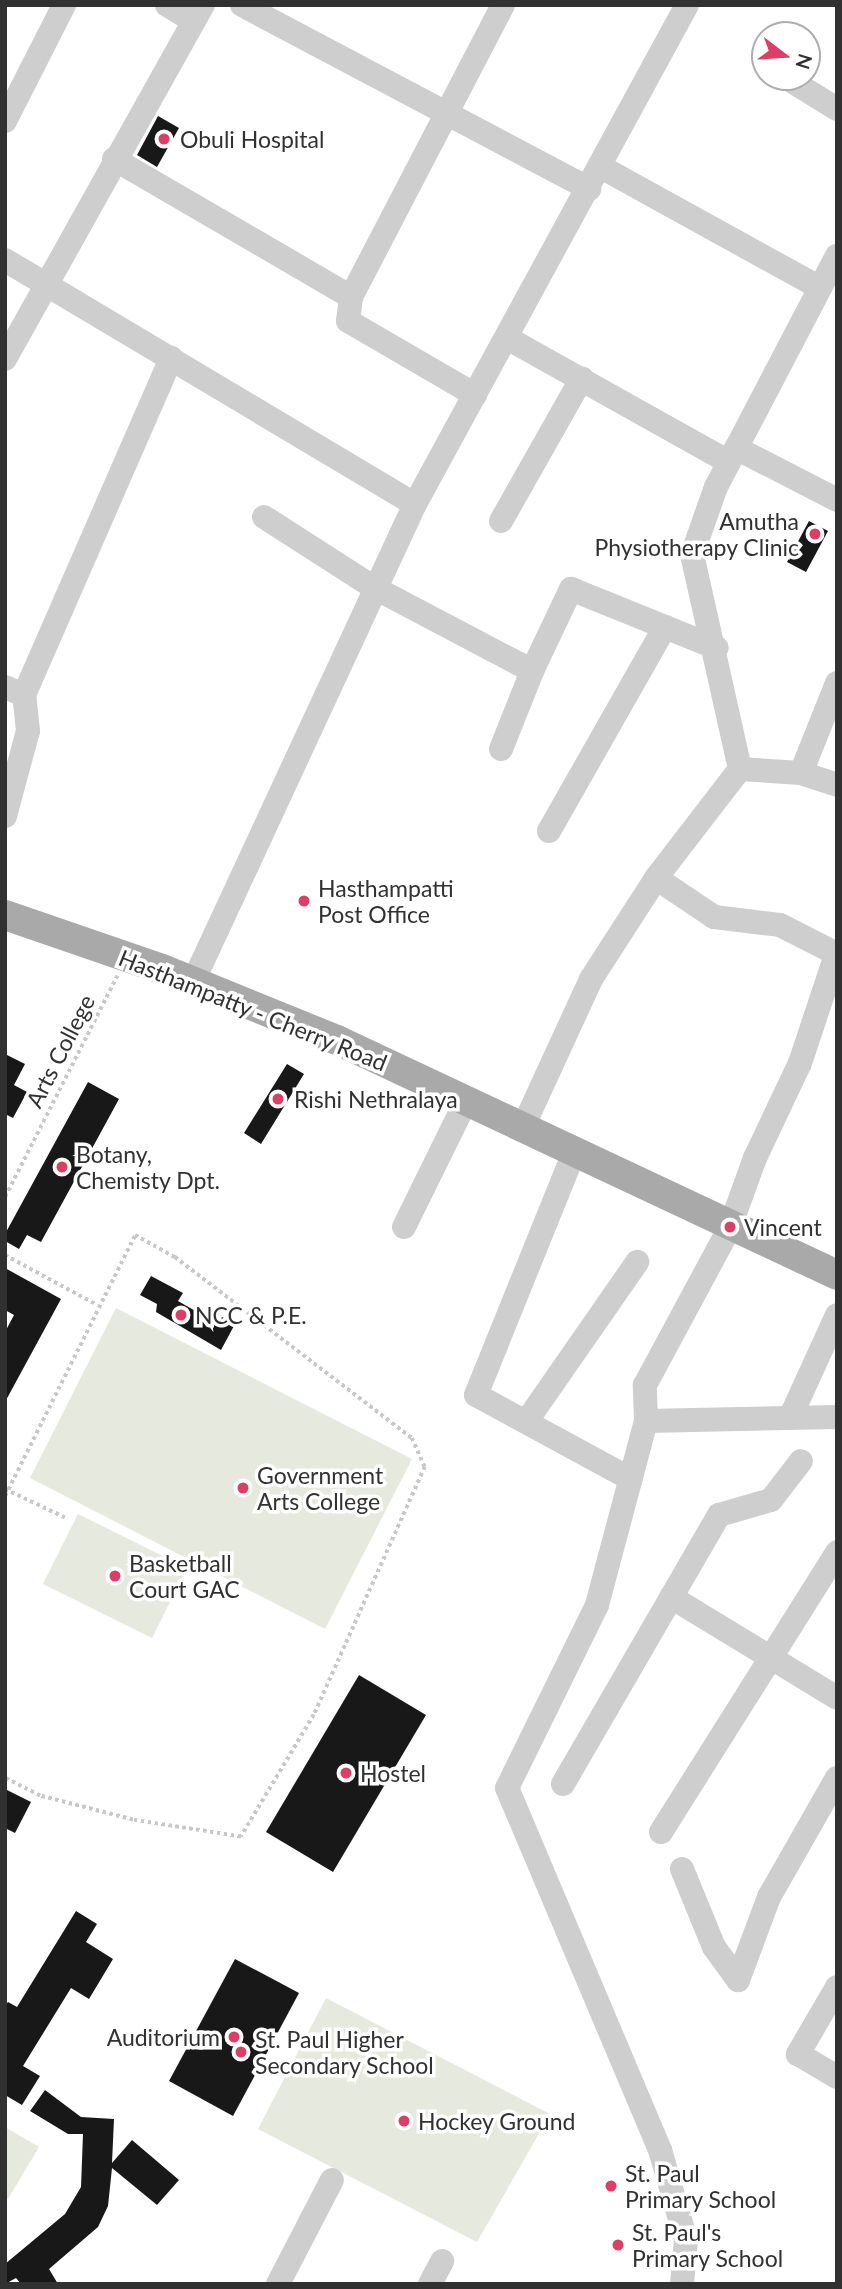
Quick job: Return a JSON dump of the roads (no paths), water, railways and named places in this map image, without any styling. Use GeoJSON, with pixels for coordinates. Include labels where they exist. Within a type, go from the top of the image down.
{"type":"FeatureCollection","features":[{"type":"Feature","properties":{"kind":"main road","name":"Hasthampatty - Cherry Road"},"geometry":{"type":"LineString","coordinates":[[12,923],[193,982],[337,1040],[837,1275]]}},
{"type":"Feature","properties":{"kind":"street"},"geometry":{"type":"LineString","coordinates":[[5,121],[64,5]]}},
{"type":"Feature","properties":{"kind":"street"},"geometry":{"type":"LineString","coordinates":[[5,359],[114,159],[199,13],[167,5]]}},
{"type":"Feature","properties":{"kind":"street"},"geometry":{"type":"LineString","coordinates":[[242,5],[442,114],[589,189]]}},
{"type":"Feature","properties":{"kind":"street"},"geometry":{"type":"LineString","coordinates":[[475,395],[348,321],[351,298],[442,114],[503,5]]}},
{"type":"Feature","properties":{"kind":"street"},"geometry":{"type":"LineString","coordinates":[[193,982],[373,587],[415,503],[589,189],[687,5]]}},
{"type":"Feature","properties":{"kind":"street"},"geometry":{"type":"LineString","coordinates":[[808,91],[837,109]]}},
{"type":"Feature","properties":{"kind":"street"},"geometry":{"type":"LineString","coordinates":[[114,159],[351,298]]}},
{"type":"Feature","properties":{"kind":"street"},"geometry":{"type":"LineString","coordinates":[[601,167],[820,288]]}},
{"type":"Feature","properties":{"kind":"street"},"geometry":{"type":"LineString","coordinates":[[523,1128],[591,979],[656,878],[740,769],[717,648],[692,555],[733,455],[837,256]]}},
{"type":"Feature","properties":{"kind":"street"},"geometry":{"type":"LineString","coordinates":[[5,260],[46,281],[415,503]]}},
{"type":"Feature","properties":{"kind":"street"},"geometry":{"type":"LineString","coordinates":[[507,338],[733,455],[837,500]]}},
{"type":"Feature","properties":{"kind":"street"},"geometry":{"type":"LineString","coordinates":[[5,816],[28,731],[14,691],[171,358]]}},
{"type":"Feature","properties":{"kind":"street"},"geometry":{"type":"LineString","coordinates":[[500,521],[582,378]]}},
{"type":"Feature","properties":{"kind":"street"},"geometry":{"type":"LineString","coordinates":[[264,517],[373,587],[531,671]]}},
{"type":"Feature","properties":{"kind":"street"},"geometry":{"type":"LineString","coordinates":[[501,749],[531,671],[571,589],[717,648]]}},
{"type":"Feature","properties":{"kind":"street"},"geometry":{"type":"LineString","coordinates":[[549,831],[665,627]]}},
{"type":"Feature","properties":{"kind":"street"},"geometry":{"type":"LineString","coordinates":[[800,773],[837,683]]}},
{"type":"Feature","properties":{"kind":"street"},"geometry":{"type":"LineString","coordinates":[[740,769],[800,773],[837,785]]}},
{"type":"Feature","properties":{"kind":"street"},"geometry":{"type":"LineString","coordinates":[[656,878],[714,917],[780,925],[836,952],[800,1063],[730,1227],[645,1385],[646,1421],[597,1605],[507,1788],[660,2150],[685,2240],[682,2284]]}},
{"type":"Feature","properties":{"kind":"street"},"geometry":{"type":"LineString","coordinates":[[404,1227],[466,1101]]}},
{"type":"Feature","properties":{"kind":"street"},"geometry":{"type":"LineString","coordinates":[[575,1150],[476,1395],[631,1479]]}},
{"type":"Feature","properties":{"kind":"street"},"geometry":{"type":"LineString","coordinates":[[526,1422],[637,1262]]}},
{"type":"Feature","properties":{"kind":"street"},"geometry":{"type":"LineString","coordinates":[[790,1418],[837,1315]]}},
{"type":"Feature","properties":{"kind":"street"},"geometry":{"type":"LineString","coordinates":[[646,1421],[837,1417]]}},
{"type":"Feature","properties":{"kind":"street"},"geometry":{"type":"LineString","coordinates":[[562,1784],[719,1515],[771,1500],[801,1461]]}},
{"type":"Feature","properties":{"kind":"street"},"geometry":{"type":"LineString","coordinates":[[661,1832],[773,1659],[837,1552]]}},
{"type":"Feature","properties":{"kind":"street"},"geometry":{"type":"LineString","coordinates":[[671,1597],[837,1698]]}},
{"type":"Feature","properties":{"kind":"street"},"geometry":{"type":"LineString","coordinates":[[682,1869],[714,1947],[738,1980],[769,1898],[837,1778]]}},
{"type":"Feature","properties":{"kind":"street"},"geometry":{"type":"LineString","coordinates":[[837,1987],[798,2054],[837,2077]]}},
{"type":"Feature","properties":{"kind":"street"},"geometry":{"type":"LineString","coordinates":[[278,2284],[332,2180]]}},
{"type":"Feature","properties":{"kind":"street"},"geometry":{"type":"LineString","coordinates":[[430,2284],[442,2261]]}},
{"type":"Feature","properties":{"kind":"place","name":"Obuli Hospital"},"geometry":{"type":"Point","coordinates":[164,139]}},
{"type":"Feature","properties":{"kind":"place","name":"Amutha Physiotherapy Clinic"},"geometry":{"type":"Point","coordinates":[815,534]}},
{"type":"Feature","properties":{"kind":"place","name":"Hasthampatti Post Office"},"geometry":{"type":"Point","coordinates":[304,901]}},
{"type":"Feature","properties":{"kind":"place","name":"Rishi Nethralaya"},"geometry":{"type":"Point","coordinates":[278,1099]}},
{"type":"Feature","properties":{"kind":"place","name":"Botany, Chemisty Dpt."},"geometry":{"type":"Point","coordinates":[62,1167]}},
{"type":"Feature","properties":{"kind":"place","name":"Vincent"},"geometry":{"type":"Point","coordinates":[730,1227]}},
{"type":"Feature","properties":{"kind":"place","name":"NCC & P.E."},"geometry":{"type":"Point","coordinates":[181,1315]}},
{"type":"Feature","properties":{"kind":"place","name":"Government Arts College"},"geometry":{"type":"Point","coordinates":[243,1488]}},
{"type":"Feature","properties":{"kind":"place","name":"Basketball Court GAC"},"geometry":{"type":"Point","coordinates":[115,1576]}},
{"type":"Feature","properties":{"kind":"place","name":"Hostel"},"geometry":{"type":"Point","coordinates":[346,1773]}},
{"type":"Feature","properties":{"kind":"place","name":"Auditorium"},"geometry":{"type":"Point","coordinates":[234,2037]}},
{"type":"Feature","properties":{"kind":"place","name":"St. Paul Higher Secondary School"},"geometry":{"type":"Point","coordinates":[241,2052]}},
{"type":"Feature","properties":{"kind":"place","name":"Hockey Ground"},"geometry":{"type":"Point","coordinates":[404,2121]}},
{"type":"Feature","properties":{"kind":"place","name":"St. Paul Primary School"},"geometry":{"type":"Point","coordinates":[611,2186]}},
{"type":"Feature","properties":{"kind":"place","name":"St. Paul's Primary School"},"geometry":{"type":"Point","coordinates":[618,2245]}}]}
